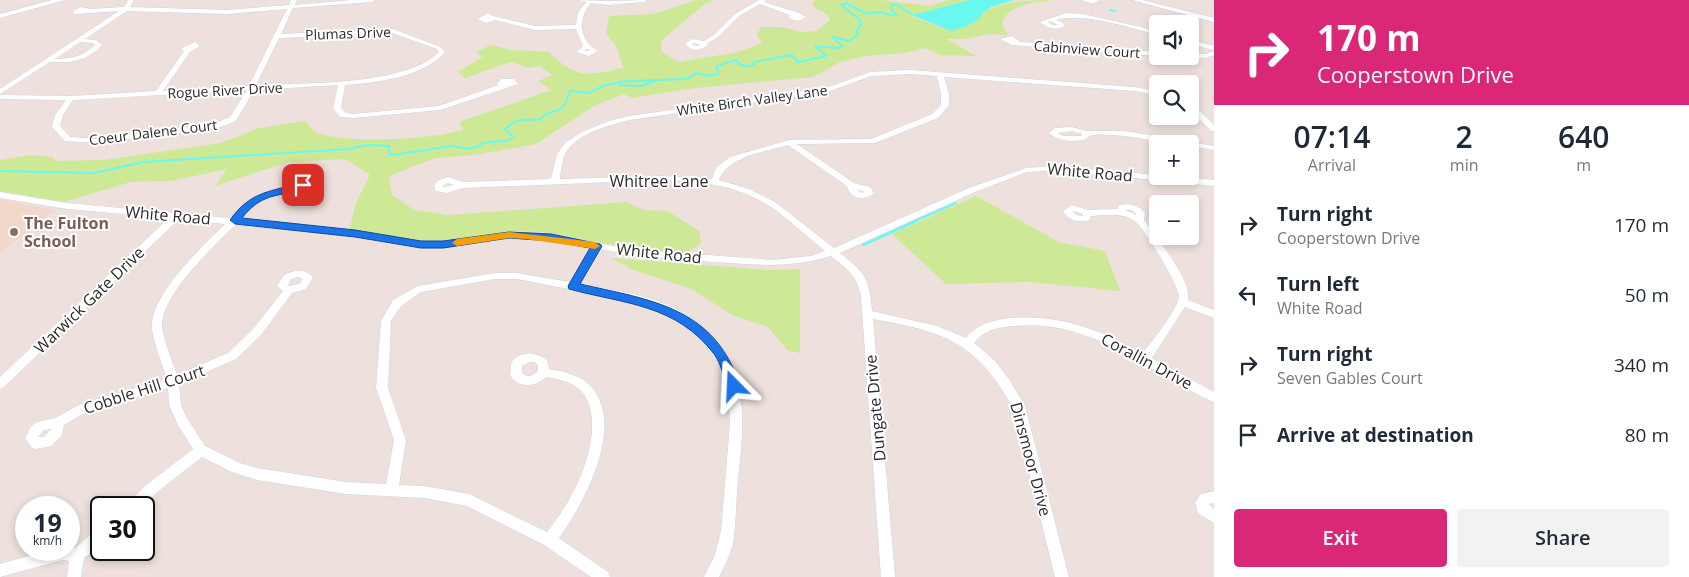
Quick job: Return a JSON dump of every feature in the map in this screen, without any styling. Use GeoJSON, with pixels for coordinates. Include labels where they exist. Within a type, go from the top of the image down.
{"type":"FeatureCollection","features":[{"type":"Feature","properties":{"kind":"street"},"geometry":{"type":"LineString","coordinates":[[0,16],[61,0]]}},
{"type":"Feature","properties":{"kind":"street"},"geometry":{"type":"LineString","coordinates":[[0,92],[126,9],[131,0]]}},
{"type":"Feature","properties":{"kind":"street"},"geometry":{"type":"LineString","coordinates":[[88,10],[126,9],[214,12],[293,3],[372,0]]}},
{"type":"Feature","properties":{"kind":"street"},"geometry":{"type":"LineString","coordinates":[[580,0],[617,3],[644,0]]}},
{"type":"Feature","properties":{"kind":"street"},"geometry":{"type":"LineString","coordinates":[[1084,0],[1091,2],[1096,0]]}},
{"type":"Feature","properties":{"kind":"street"},"geometry":{"type":"LineString","coordinates":[[1135,0],[1214,20]]}},
{"type":"Feature","properties":{"kind":"street"},"geometry":{"type":"LineString","coordinates":[[704,43],[717,35],[737,15],[761,1],[793,14]]}},
{"type":"Feature","properties":{"kind":"street"},"geometry":{"type":"LineString","coordinates":[[586,46],[577,27],[580,14],[589,2]]}},
{"type":"Feature","properties":{"kind":"street"},"geometry":{"type":"LineString","coordinates":[[250,88],[278,36],[293,3]]}},
{"type":"Feature","properties":{"kind":"street"},"geometry":{"type":"LineString","coordinates":[[1203,17],[1207,14],[1214,15]]}},
{"type":"Feature","properties":{"kind":"street"},"geometry":{"type":"LineString","coordinates":[[1054,20],[1066,16],[1083,16],[1149,31]]}},
{"type":"Feature","properties":{"kind":"street"},"geometry":{"type":"LineString","coordinates":[[493,18],[535,28],[577,27]]}},
{"type":"Feature","properties":{"kind":"street","name":"Plumas Drive"},"geometry":{"type":"LineString","coordinates":[[278,36],[393,31],[440,48],[442,52]]}},
{"type":"Feature","properties":{"kind":"street"},"geometry":{"type":"LineString","coordinates":[[49,60],[79,58],[93,51],[99,45],[94,41],[80,40]]}},
{"type":"Feature","properties":{"kind":"street","name":"Cabinview Court"},"geometry":{"type":"LineString","coordinates":[[1017,42],[1149,53]]}},
{"type":"Feature","properties":{"kind":"street"},"geometry":{"type":"LineString","coordinates":[[1199,44],[1214,48]]}},
{"type":"Feature","properties":{"kind":"street"},"geometry":{"type":"LineString","coordinates":[[158,93],[188,50]]}},
{"type":"Feature","properties":{"kind":"street","name":"Rogue River Drive"},"geometry":{"type":"LineString","coordinates":[[0,97],[71,98],[342,84],[390,77],[433,60],[442,52]]}},
{"type":"Feature","properties":{"kind":"street"},"geometry":{"type":"LineString","coordinates":[[1199,56],[1214,53]]}},
{"type":"Feature","properties":{"kind":"street","name":"White Birch Valley Lane"},"geometry":{"type":"LineString","coordinates":[[556,182],[563,151],[584,134],[611,123],[629,118],[827,90],[878,72],[1134,88],[1149,91]]}},
{"type":"Feature","properties":{"kind":"street"},"geometry":{"type":"LineString","coordinates":[[715,181],[719,170],[733,159],[788,142],[863,142],[935,116],[945,105],[945,94],[940,75]]}},
{"type":"Feature","properties":{"kind":"street"},"geometry":{"type":"LineString","coordinates":[[342,84],[337,109],[344,115],[354,116],[440,108],[502,86]]}},
{"type":"Feature","properties":{"kind":"street","name":"Coeur Dalene Court"},"geometry":{"type":"LineString","coordinates":[[71,98],[56,121],[56,126],[68,138],[96,141],[215,126],[228,122],[233,119],[250,88]]}},
{"type":"Feature","properties":{"kind":"street"},"geometry":{"type":"LineString","coordinates":[[1199,114],[1214,129]]}},
{"type":"Feature","properties":{"kind":"street"},"geometry":{"type":"LineString","coordinates":[[1087,133],[1134,134],[1149,137]]}},
{"type":"Feature","properties":{"kind":"street"},"geometry":{"type":"LineString","coordinates":[[788,142],[851,184]]}},
{"type":"Feature","properties":{"kind":"street"},"geometry":{"type":"LineString","coordinates":[[1199,146],[1214,148]]}},
{"type":"Feature","properties":{"kind":"street","name":"White Road"},"geometry":{"type":"LineString","coordinates":[[0,195],[67,206],[235,220],[355,233],[421,245],[443,245],[509,235],[551,237],[596,246],[668,256],[773,263],[810,260],[834,252],[996,180],[1031,169],[1055,168],[1214,183]]}},
{"type":"Feature","properties":{"kind":"street","name":"Whitree Lane"},"geometry":{"type":"LineString","coordinates":[[462,185],[663,178],[715,181],[758,195],[834,252]]}},
{"type":"Feature","properties":{"kind":"street"},"geometry":{"type":"LineString","coordinates":[[300,188],[274,192],[258,198],[246,207],[184,272],[160,309],[157,327],[173,382],[175,405],[182,421],[201,450],[237,468],[257,474],[346,488],[392,490],[469,500],[550,540],[603,577]]}},
{"type":"Feature","properties":{"kind":"street"},"geometry":{"type":"LineString","coordinates":[[1087,213],[1120,212],[1140,220],[1174,270],[1184,291],[1183,302],[1144,359]]}},
{"type":"Feature","properties":{"kind":"street","name":"Warwick Gate Drive"},"geometry":{"type":"LineString","coordinates":[[0,384],[178,215]]}},
{"type":"Feature","properties":{"kind":"street"},"geometry":{"type":"LineString","coordinates":[[574,286],[596,246]]}},
{"type":"Feature","properties":{"kind":"street","name":"Dungate Drive"},"geometry":{"type":"LineString","coordinates":[[834,252],[857,272],[864,286],[888,577]]}},
{"type":"Feature","properties":{"kind":"street"},"geometry":{"type":"LineString","coordinates":[[392,490],[400,440],[382,388],[386,321],[397,302],[424,287],[495,276],[517,276],[574,286],[651,304],[690,323],[718,351],[728,369],[736,407],[734,456],[726,543],[722,558],[711,577]]}},
{"type":"Feature","properties":{"kind":"street","name":"Cobble Hill Court"},"geometry":{"type":"LineString","coordinates":[[58,422],[85,407],[173,382],[214,366],[245,346],[289,290]]}},
{"type":"Feature","properties":{"kind":"street"},"geometry":{"type":"LineString","coordinates":[[1183,302],[1214,314]]}},
{"type":"Feature","properties":{"kind":"street","name":"Dinsmoor Drive"},"geometry":{"type":"LineString","coordinates":[[867,314],[928,326],[968,343],[999,373],[1019,406],[1062,577]]}},
{"type":"Feature","properties":{"kind":"street","name":"Corallin Drive"},"geometry":{"type":"LineString","coordinates":[[968,343],[974,333],[1017,320],[1036,320],[1075,327],[1095,333],[1214,396]]}},
{"type":"Feature","properties":{"kind":"street"},"geometry":{"type":"LineString","coordinates":[[544,372],[569,378],[583,386],[593,400],[598,412],[598,428],[587,475],[576,502],[550,540]]}},
{"type":"Feature","properties":{"kind":"street"},"geometry":{"type":"LineString","coordinates":[[144,496],[201,450]]}},
{"type":"Feature","properties":{"kind":"street"},"geometry":{"type":"LineString","coordinates":[[1214,498],[1206,498],[1202,502],[1203,509],[1214,517]]}},
{"type":"Feature","properties":{"kind":"street"},"geometry":{"type":"LineString","coordinates":[[80,552],[90,544]]}},
{"type":"Feature","properties":{"kind":"street"},"geometry":{"type":"LineString","coordinates":[[0,571],[35,561]]}},
{"type":"Feature","properties":{"kind":"street"},"geometry":{"type":"LineString","coordinates":[[74,577],[76,561]]}},
{"type":"Feature","properties":{"kind":"shaded area","name":"The Fulton School"},"geometry":{"type":"Polygon","coordinates":[[[0,199],[32,206],[55,210],[0,253],[0,199]]]}},
{"type":"Feature","properties":{"kind":"green space"},"geometry":{"type":"Polygon","coordinates":[[[697,0],[715,0],[706,3],[661,41],[661,51],[678,62],[738,52],[762,43],[757,35],[761,27],[781,27],[802,32],[817,31],[830,20],[827,14],[812,6],[815,0],[881,0],[930,6],[948,0],[969,0],[921,13],[913,13],[911,16],[951,31],[980,18],[985,12],[1003,4],[1055,0],[1024,5],[1010,12],[1002,25],[1008,35],[990,34],[964,39],[947,39],[976,56],[940,55],[925,48],[904,53],[865,56],[840,62],[813,77],[696,88],[632,98],[624,94],[594,106],[536,144],[474,155],[435,158],[389,176],[392,195],[414,210],[449,215],[626,202],[644,210],[668,211],[699,231],[701,243],[686,254],[633,248],[542,232],[516,231],[428,242],[410,241],[349,230],[356,203],[370,175],[345,159],[288,162],[215,186],[227,169],[171,181],[131,182],[64,202],[0,191],[0,160],[31,155],[52,157],[55,161],[104,160],[221,143],[259,128],[305,121],[320,134],[352,139],[412,138],[463,130],[459,122],[551,90],[538,81],[552,75],[540,66],[529,68],[511,62],[465,78],[458,72],[482,57],[476,52],[491,45],[511,50],[549,52],[568,67],[584,73],[624,68],[615,46],[606,34],[609,16],[653,14],[697,0]]]}},
{"type":"Feature","properties":{"kind":"green space"},"geometry":{"type":"Polygon","coordinates":[[[976,196],[1059,242],[1105,251],[1120,291],[1030,282],[946,284],[892,234],[976,196]]]}},
{"type":"Feature","properties":{"kind":"green space"},"geometry":{"type":"Polygon","coordinates":[[[611,258],[769,270],[800,269],[800,353],[788,351],[768,327],[734,316],[691,289],[633,270],[611,258]]]}},
{"type":"Feature","properties":{"kind":"water"},"geometry":{"type":"Polygon","coordinates":[[[969,0],[1014,0],[991,7],[980,18],[967,26],[951,31],[909,14],[921,13],[969,0]]]}},
{"type":"Feature","properties":{"kind":"waterway"},"geometry":{"type":"LineString","coordinates":[[0,171],[94,173],[143,162],[348,149],[368,145],[389,146],[389,154],[393,155],[452,146],[470,149],[484,143],[510,140],[513,136],[505,129],[517,121],[539,120],[545,115],[557,111],[563,106],[570,91],[589,93],[605,85],[628,81],[686,79],[697,73],[709,76],[718,74],[717,66],[735,60],[741,65],[749,66],[754,65],[754,62],[792,55],[798,62],[826,56],[815,46],[838,48],[843,46],[832,37],[849,41],[858,35],[856,31],[861,25],[859,19],[841,5],[846,3],[867,14],[878,12],[897,16],[890,7],[895,4],[910,13]]}},
{"type":"Feature","properties":{"kind":"waterway"},"geometry":{"type":"LineString","coordinates":[[1110,10],[1115,11]]}},
{"type":"Feature","properties":{"kind":"waterway"},"geometry":{"type":"LineString","coordinates":[[619,85],[641,86],[655,81]]}},
{"type":"Feature","properties":{"kind":"waterway"},"geometry":{"type":"LineString","coordinates":[[913,222],[956,203]]}},
{"type":"Feature","properties":{"kind":"waterway"},"geometry":{"type":"LineString","coordinates":[[863,245],[916,221]]}},
{"type":"Feature","properties":{"kind":"slow traffic"},"geometry":{"type":"LineString","coordinates":[[457,243],[509,235],[526,235],[551,237],[595,246]]}},
{"type":"Feature","properties":{"kind":"place","name":"The Fulton School"},"geometry":{"type":"Point","coordinates":[14,232]}},
{"type":"Feature","properties":{"kind":"route"},"geometry":{"type":"LineString","coordinates":[[303,185],[300,188],[284,189],[258,198],[251,202],[235,220],[355,233],[421,245],[443,245],[509,235],[526,235],[551,237],[596,246],[574,286],[659,306],[690,323],[718,351],[728,369],[734,386]]}}]}
